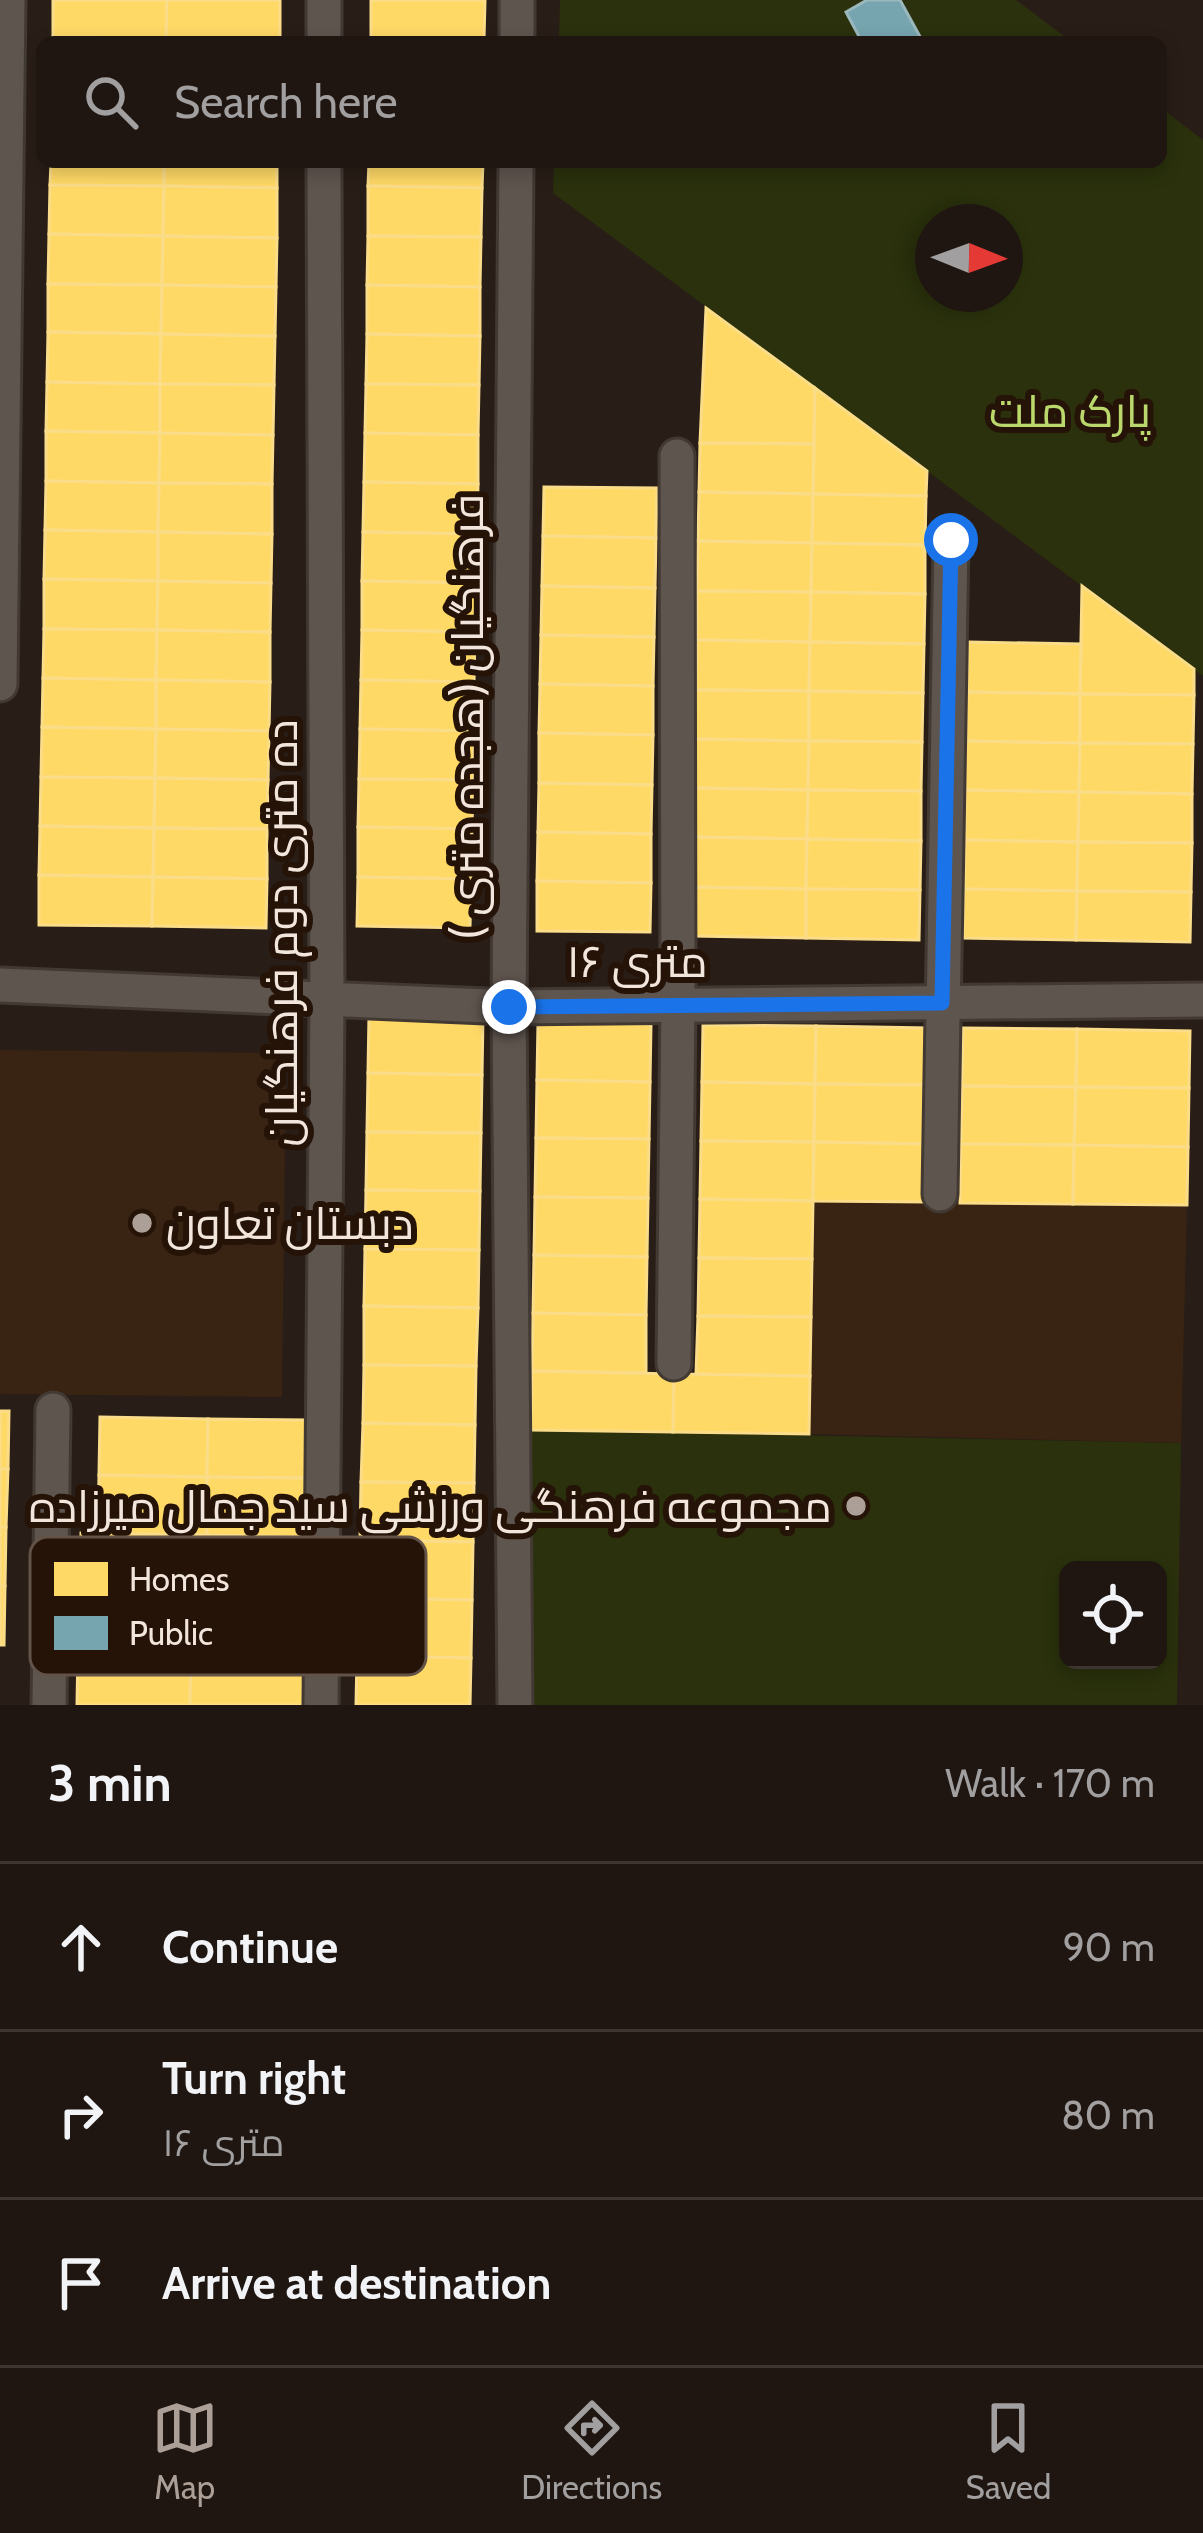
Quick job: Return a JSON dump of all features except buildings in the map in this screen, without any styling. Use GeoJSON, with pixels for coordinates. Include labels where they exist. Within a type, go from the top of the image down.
{"type":"FeatureCollection","features":[{"type":"Feature","properties":{"kind":"street"},"geometry":{"type":"LineString","coordinates":[[0,684],[8,0]]}},
{"type":"Feature","properties":{"kind":"street"},"geometry":{"type":"LineString","coordinates":[[323,0],[324,36]]}},
{"type":"Feature","properties":{"kind":"street"},"geometry":{"type":"LineString","coordinates":[[517,0],[517,36]]}},
{"type":"Feature","properties":{"kind":"street","name":"ده متری دوم فرهنگیان"},"geometry":{"type":"LineString","coordinates":[[322,1537],[327,1001],[324,168]]}},
{"type":"Feature","properties":{"kind":"street","name":"فرهنگیان (هجده متری )"},"geometry":{"type":"LineString","coordinates":[[514,1705],[509,1007],[516,168]]}},
{"type":"Feature","properties":{"kind":"street"},"geometry":{"type":"LineString","coordinates":[[674,1363],[677,456]]}},
{"type":"Feature","properties":{"kind":"street"},"geometry":{"type":"LineString","coordinates":[[940,1194],[951,540]]}},
{"type":"Feature","properties":{"kind":"street","name":"۱۶ متری"},"geometry":{"type":"LineString","coordinates":[[0,986],[509,1007],[1203,1000]]}},
{"type":"Feature","properties":{"kind":"street"},"geometry":{"type":"LineString","coordinates":[[52,1537],[53,1410]]}},
{"type":"Feature","properties":{"kind":"street"},"geometry":{"type":"LineString","coordinates":[[50,1675],[50,1705]]}},
{"type":"Feature","properties":{"kind":"street","name":"ده متری دوم فرهنگیان"},"geometry":{"type":"LineString","coordinates":[[321,1675],[321,1705]]}},
{"type":"Feature","properties":{"kind":"shaded area","name":"دبستان تعاون"},"geometry":{"type":"Polygon","coordinates":[[[0,1050],[286,1053],[282,1397],[0,1394],[0,1050]]]}},
{"type":"Feature","properties":{"kind":"shaded area"},"geometry":{"type":"Polygon","coordinates":[[[813,1201],[1187,1205],[1181,1443],[809,1434],[813,1201]]]}},
{"type":"Feature","properties":{"kind":"green space"},"geometry":{"type":"Polygon","coordinates":[[[560,0],[1016,0],[1064,36],[559,36],[560,0]]]}},
{"type":"Feature","properties":{"kind":"green space","name":"پارک ملت"},"geometry":{"type":"Polygon","coordinates":[[[1167,113],[1203,140],[1203,676],[553,193],[554,168],[1167,168],[1167,113]]]}},
{"type":"Feature","properties":{"kind":"green space","name":"مجموعه فرهنگی ورزشی سید جمال میرزاده"},"geometry":{"type":"Polygon","coordinates":[[[531,1430],[1181,1443],[1177,1705],[534,1705],[531,1430]]]}},
{"type":"Feature","properties":{"kind":"place","name":"دبستان تعاون"},"geometry":{"type":"Point","coordinates":[142,1223]}},
{"type":"Feature","properties":{"kind":"place","name":"مجموعه فرهنگی ورزشی سید جمال میرزاده"},"geometry":{"type":"Point","coordinates":[856,1506]}},
{"type":"Feature","properties":{"kind":"route"},"geometry":{"type":"LineString","coordinates":[[509,1007],[942,1003],[951,540]]}}]}
